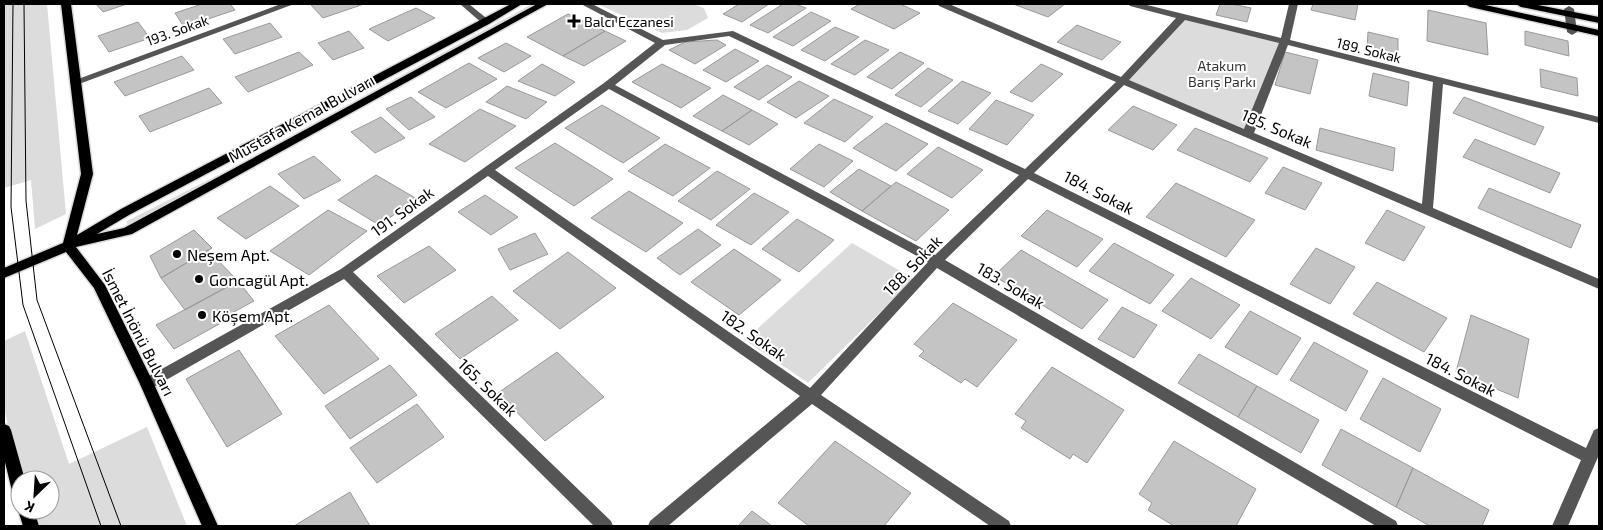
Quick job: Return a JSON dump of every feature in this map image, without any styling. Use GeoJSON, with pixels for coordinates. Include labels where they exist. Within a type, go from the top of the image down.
{"type":"FeatureCollection","features":[{"type":"Feature","properties":{"kind":"main road"},"geometry":{"type":"LineString","coordinates":[[66,4],[87,174],[68,246]]}},
{"type":"Feature","properties":{"kind":"main road","name":"Mustafa Kemal Bulvarı"},"geometry":{"type":"LineString","coordinates":[[4,273],[68,246],[125,212],[518,4]]}},
{"type":"Feature","properties":{"kind":"main road","name":"Mustafa Kemal Bulvarı"},"geometry":{"type":"LineString","coordinates":[[68,246],[128,230],[543,4]]}},
{"type":"Feature","properties":{"kind":"main road"},"geometry":{"type":"LineString","coordinates":[[1470,4],[1599,34]]}},
{"type":"Feature","properties":{"kind":"main road"},"geometry":{"type":"LineString","coordinates":[[1521,4],[1570,11],[1599,20]]}},
{"type":"Feature","properties":{"kind":"main road","name":"İsmet İnönü Bulvarı"},"geometry":{"type":"LineString","coordinates":[[68,246],[99,285],[210,526]]}},
{"type":"Feature","properties":{"kind":"main road"},"geometry":{"type":"LineString","coordinates":[[4,430],[5,450],[12,470]]}},
{"type":"Feature","properties":{"kind":"street","name":"193. Sokak"},"geometry":{"type":"LineString","coordinates":[[75,82],[289,4]]}},
{"type":"Feature","properties":{"kind":"street"},"geometry":{"type":"LineString","coordinates":[[464,4],[486,22]]}},
{"type":"Feature","properties":{"kind":"street"},"geometry":{"type":"LineString","coordinates":[[585,4],[662,43]]}},
{"type":"Feature","properties":{"kind":"street","name":"185. Sokak"},"geometry":{"type":"LineString","coordinates":[[942,4],[1599,284]]}},
{"type":"Feature","properties":{"kind":"street","name":"189. Sokak"},"geometry":{"type":"LineString","coordinates":[[1133,4],[1599,120]]}},
{"type":"Feature","properties":{"kind":"street"},"geometry":{"type":"LineString","coordinates":[[1248,133],[1284,43],[1294,4]]}},
{"type":"Feature","properties":{"kind":"street"},"geometry":{"type":"LineString","coordinates":[[1570,11],[1571,29]]}},
{"type":"Feature","properties":{"kind":"street","name":"188. Sokak"},"geometry":{"type":"LineString","coordinates":[[656,526],[811,396],[936,261],[1122,82],[1182,17]]}},
{"type":"Feature","properties":{"kind":"street","name":"184. Sokak"},"geometry":{"type":"LineString","coordinates":[[662,43],[730,33],[1027,174],[1590,457]]}},
{"type":"Feature","properties":{"kind":"street","name":"191. Sokak"},"geometry":{"type":"LineString","coordinates":[[146,384],[346,272],[608,85],[662,43]]}},
{"type":"Feature","properties":{"kind":"street"},"geometry":{"type":"LineString","coordinates":[[1427,210],[1438,81]]}},
{"type":"Feature","properties":{"kind":"street","name":"183. Sokak"},"geometry":{"type":"LineString","coordinates":[[608,85],[936,261],[1390,526]]}},
{"type":"Feature","properties":{"kind":"street","name":"182. Sokak"},"geometry":{"type":"LineString","coordinates":[[487,170],[811,396],[1003,526]]}},
{"type":"Feature","properties":{"kind":"street","name":"165. Sokak"},"geometry":{"type":"LineString","coordinates":[[346,272],[605,526]]}},
{"type":"Feature","properties":{"kind":"street"},"geometry":{"type":"LineString","coordinates":[[1560,526],[1599,434]]}},
{"type":"Feature","properties":{"kind":"green space"},"geometry":{"type":"Polygon","coordinates":[[[4,4],[47,4],[66,214],[35,229],[31,180],[4,188],[4,4]]]}},
{"type":"Feature","properties":{"kind":"green space"},"geometry":{"type":"Polygon","coordinates":[[[532,4],[542,4],[257,160],[127,226],[127,221],[234,167],[532,4]]]}},
{"type":"Feature","properties":{"kind":"green space"},"geometry":{"type":"Polygon","coordinates":[[[597,4],[693,4],[704,8],[708,18],[687,30],[662,33],[597,4]]]}},
{"type":"Feature","properties":{"kind":"green space","name":"Atakum Barış Parkı"},"geometry":{"type":"Polygon","coordinates":[[[1182,17],[1284,43],[1248,133],[1122,82],[1182,17]]]}},
{"type":"Feature","properties":{"kind":"green space"},"geometry":{"type":"Polygon","coordinates":[[[852,243],[914,279],[808,383],[745,340],[852,243]]]}},
{"type":"Feature","properties":{"kind":"green space"},"geometry":{"type":"Polygon","coordinates":[[[25,331],[69,464],[147,427],[187,526],[29,526],[28,520],[60,520],[60,470],[17,470],[4,407],[4,341],[25,331]]]}},
{"type":"Feature","properties":{"kind":"building"},"geometry":{"type":"Polygon","coordinates":[[[96,4],[127,4],[103,12],[96,4]]]}},
{"type":"Feature","properties":{"kind":"building"},"geometry":{"type":"Polygon","coordinates":[[[202,4],[230,4],[235,10],[184,27],[175,13],[202,4]]]}},
{"type":"Feature","properties":{"kind":"building"},"geometry":{"type":"Polygon","coordinates":[[[364,4],[323,18],[311,5],[364,4]]]}},
{"type":"Feature","properties":{"kind":"building"},"geometry":{"type":"Polygon","coordinates":[[[739,4],[769,4],[742,22],[723,14],[739,4]]]}},
{"type":"Feature","properties":{"kind":"building"},"geometry":{"type":"Polygon","coordinates":[[[783,4],[795,4],[806,8],[768,33],[750,25],[783,4]]]}},
{"type":"Feature","properties":{"kind":"building"},"geometry":{"type":"Polygon","coordinates":[[[860,4],[900,4],[920,13],[894,29],[851,9],[860,4]]]}},
{"type":"Feature","properties":{"kind":"building"},"geometry":{"type":"Polygon","coordinates":[[[1013,4],[1065,4],[1048,17],[1013,4]]]}},
{"type":"Feature","properties":{"kind":"building"},"geometry":{"type":"Polygon","coordinates":[[[1220,4],[1232,4],[1251,8],[1247,22],[1216,15],[1220,4]]]}},
{"type":"Feature","properties":{"kind":"building"},"geometry":{"type":"Polygon","coordinates":[[[1313,4],[1358,4],[1355,20],[1311,10],[1313,4]]]}},
{"type":"Feature","properties":{"kind":"building"},"geometry":{"type":"Polygon","coordinates":[[[416,8],[435,18],[388,41],[369,29],[416,8]]]}},
{"type":"Feature","properties":{"kind":"building"},"geometry":{"type":"Polygon","coordinates":[[[1428,10],[1486,23],[1488,55],[1427,41],[1428,10]]]}},
{"type":"Feature","properties":{"kind":"building"},"geometry":{"type":"Polygon","coordinates":[[[811,12],[831,21],[793,46],[773,37],[811,12]]]}},
{"type":"Feature","properties":{"kind":"building"},"geometry":{"type":"Polygon","coordinates":[[[568,14],[605,31],[563,56],[527,37],[568,14]]]}},
{"type":"Feature","properties":{"kind":"building"},"geometry":{"type":"Polygon","coordinates":[[[138,22],[150,38],[109,52],[98,36],[138,22]]]}},
{"type":"Feature","properties":{"kind":"building"},"geometry":{"type":"Polygon","coordinates":[[[270,23],[282,37],[235,54],[223,39],[270,23]]]}},
{"type":"Feature","properties":{"kind":"building"},"geometry":{"type":"Polygon","coordinates":[[[1077,25],[1121,42],[1102,60],[1057,42],[1077,25]]]}},
{"type":"Feature","properties":{"kind":"building"},"geometry":{"type":"Polygon","coordinates":[[[835,27],[859,37],[825,61],[801,50],[835,27]]]}},
{"type":"Feature","properties":{"kind":"building"},"geometry":{"type":"Polygon","coordinates":[[[349,31],[364,48],[333,60],[318,43],[349,31]]]}},
{"type":"Feature","properties":{"kind":"building"},"geometry":{"type":"Polygon","coordinates":[[[605,31],[626,41],[584,66],[563,56],[605,31]]]}},
{"type":"Feature","properties":{"kind":"building"},"geometry":{"type":"Polygon","coordinates":[[[1525,31],[1568,41],[1569,56],[1525,45],[1525,31]]]}},
{"type":"Feature","properties":{"kind":"building"},"geometry":{"type":"Polygon","coordinates":[[[1368,32],[1398,39],[1398,56],[1367,50],[1368,32]]]}},
{"type":"Feature","properties":{"kind":"building"},"geometry":{"type":"Polygon","coordinates":[[[717,40],[726,45],[695,64],[669,50],[685,42],[717,40]]]}},
{"type":"Feature","properties":{"kind":"building"},"geometry":{"type":"Polygon","coordinates":[[[865,40],[889,50],[855,75],[831,64],[865,40]]]}},
{"type":"Feature","properties":{"kind":"building"},"geometry":{"type":"Polygon","coordinates":[[[506,43],[531,56],[504,72],[478,58],[506,43]]]}},
{"type":"Feature","properties":{"kind":"building"},"geometry":{"type":"Polygon","coordinates":[[[735,49],[759,61],[726,82],[703,70],[735,49]]]}},
{"type":"Feature","properties":{"kind":"building"},"geometry":{"type":"Polygon","coordinates":[[[299,52],[313,65],[248,92],[235,77],[299,52]]]}},
{"type":"Feature","properties":{"kind":"building"},"geometry":{"type":"Polygon","coordinates":[[[900,52],[924,63],[892,89],[867,77],[900,52]]]}},
{"type":"Feature","properties":{"kind":"building"},"geometry":{"type":"Polygon","coordinates":[[[1285,52],[1318,60],[1310,94],[1275,85],[1285,52]]]}},
{"type":"Feature","properties":{"kind":"building"},"geometry":{"type":"Polygon","coordinates":[[[182,56],[194,70],[125,96],[114,82],[182,56]]]}},
{"type":"Feature","properties":{"kind":"building"},"geometry":{"type":"Polygon","coordinates":[[[469,63],[497,79],[446,108],[418,92],[469,63]]]}},
{"type":"Feature","properties":{"kind":"building"},"geometry":{"type":"Polygon","coordinates":[[[542,64],[575,82],[555,96],[518,81],[542,64]]]}},
{"type":"Feature","properties":{"kind":"building"},"geometry":{"type":"Polygon","coordinates":[[[662,64],[711,88],[681,108],[632,82],[662,64]]]}},
{"type":"Feature","properties":{"kind":"building"},"geometry":{"type":"Polygon","coordinates":[[[1041,64],[1063,74],[1032,102],[1010,92],[1041,64]]]}},
{"type":"Feature","properties":{"kind":"building"},"geometry":{"type":"Polygon","coordinates":[[[767,65],[792,77],[759,100],[734,87],[767,65]]]}},
{"type":"Feature","properties":{"kind":"building"},"geometry":{"type":"Polygon","coordinates":[[[928,68],[953,80],[921,107],[895,95],[928,68]]]}},
{"type":"Feature","properties":{"kind":"building"},"geometry":{"type":"Polygon","coordinates":[[[1540,69],[1577,78],[1578,96],[1541,87],[1540,69]]]}},
{"type":"Feature","properties":{"kind":"building"},"geometry":{"type":"Polygon","coordinates":[[[1373,73],[1409,82],[1407,106],[1369,96],[1373,73]]]}},
{"type":"Feature","properties":{"kind":"building"},"geometry":{"type":"Polygon","coordinates":[[[799,81],[829,96],[796,118],[767,102],[799,81]]]}},
{"type":"Feature","properties":{"kind":"building"},"geometry":{"type":"Polygon","coordinates":[[[962,81],[991,93],[958,124],[928,111],[962,81]]]}},
{"type":"Feature","properties":{"kind":"building"},"geometry":{"type":"Polygon","coordinates":[[[507,86],[547,102],[526,119],[486,102],[507,86]]]}},
{"type":"Feature","properties":{"kind":"building"},"geometry":{"type":"Polygon","coordinates":[[[209,88],[222,103],[150,132],[139,116],[209,88]]]}},
{"type":"Feature","properties":{"kind":"building"},"geometry":{"type":"Polygon","coordinates":[[[723,95],[752,110],[722,131],[693,116],[723,95]]]}},
{"type":"Feature","properties":{"kind":"building"},"geometry":{"type":"Polygon","coordinates":[[[411,97],[435,117],[409,130],[386,109],[411,97]]]}},
{"type":"Feature","properties":{"kind":"building"},"geometry":{"type":"Polygon","coordinates":[[[1464,97],[1544,127],[1535,145],[1453,113],[1464,97]]]}},
{"type":"Feature","properties":{"kind":"building"},"geometry":{"type":"Polygon","coordinates":[[[834,99],[873,117],[845,142],[804,123],[834,99]]]}},
{"type":"Feature","properties":{"kind":"building"},"geometry":{"type":"Polygon","coordinates":[[[996,100],[1034,115],[1007,145],[969,129],[996,100]]]}},
{"type":"Feature","properties":{"kind":"building"},"geometry":{"type":"Polygon","coordinates":[[[602,105],[660,138],[623,163],[565,128],[602,105]]]}},
{"type":"Feature","properties":{"kind":"building"},"geometry":{"type":"Polygon","coordinates":[[[1133,106],[1177,125],[1153,150],[1108,130],[1133,106]]]}},
{"type":"Feature","properties":{"kind":"building"},"geometry":{"type":"Polygon","coordinates":[[[480,109],[516,126],[465,162],[429,144],[480,109]]]}},
{"type":"Feature","properties":{"kind":"building"},"geometry":{"type":"Polygon","coordinates":[[[752,110],[778,124],[749,145],[722,131],[752,110]]]}},
{"type":"Feature","properties":{"kind":"building"},"geometry":{"type":"Polygon","coordinates":[[[381,117],[405,138],[375,153],[351,132],[381,117]]]}},
{"type":"Feature","properties":{"kind":"building"},"geometry":{"type":"Polygon","coordinates":[[[886,123],[928,144],[896,171],[853,148],[886,123]]]}},
{"type":"Feature","properties":{"kind":"building"},"geometry":{"type":"Polygon","coordinates":[[[1195,128],[1268,158],[1250,182],[1177,150],[1195,128]]]}},
{"type":"Feature","properties":{"kind":"building"},"geometry":{"type":"Polygon","coordinates":[[[1320,128],[1395,148],[1393,171],[1316,150],[1320,128]]]}},
{"type":"Feature","properties":{"kind":"building"},"geometry":{"type":"Polygon","coordinates":[[[1475,139],[1560,173],[1550,193],[1463,157],[1475,139]]]}},
{"type":"Feature","properties":{"kind":"building"},"geometry":{"type":"Polygon","coordinates":[[[555,143],[613,179],[574,206],[515,168],[555,143]]]}},
{"type":"Feature","properties":{"kind":"building"},"geometry":{"type":"Polygon","coordinates":[[[665,144],[710,168],[673,196],[628,171],[665,144]]]}},
{"type":"Feature","properties":{"kind":"building"},"geometry":{"type":"Polygon","coordinates":[[[819,144],[853,161],[824,187],[790,169],[819,144]]]}},
{"type":"Feature","properties":{"kind":"building"},"geometry":{"type":"Polygon","coordinates":[[[938,147],[983,170],[952,198],[907,174],[938,147]]]}},
{"type":"Feature","properties":{"kind":"building"},"geometry":{"type":"Polygon","coordinates":[[[314,156],[341,180],[304,199],[278,174],[314,156]]]}},
{"type":"Feature","properties":{"kind":"building"},"geometry":{"type":"Polygon","coordinates":[[[1283,167],[1322,183],[1305,210],[1265,193],[1283,167]]]}},
{"type":"Feature","properties":{"kind":"building"},"geometry":{"type":"Polygon","coordinates":[[[859,169],[891,186],[862,211],[830,192],[859,169]]]}},
{"type":"Feature","properties":{"kind":"building"},"geometry":{"type":"Polygon","coordinates":[[[717,171],[750,189],[711,220],[678,201],[717,171]]]}},
{"type":"Feature","properties":{"kind":"building"},"geometry":{"type":"Polygon","coordinates":[[[376,175],[417,199],[379,225],[338,200],[376,175]]]}},
{"type":"Feature","properties":{"kind":"building"},"geometry":{"type":"Polygon","coordinates":[[[896,182],[949,210],[916,241],[862,211],[896,182]]]}},
{"type":"Feature","properties":{"kind":"building"},"geometry":{"type":"Polygon","coordinates":[[[1176,183],[1255,220],[1226,257],[1146,217],[1176,183]]]}},
{"type":"Feature","properties":{"kind":"building"},"geometry":{"type":"Polygon","coordinates":[[[270,186],[299,206],[246,239],[217,218],[270,186]]]}},
{"type":"Feature","properties":{"kind":"building"},"geometry":{"type":"Polygon","coordinates":[[[1489,188],[1581,225],[1571,248],[1478,208],[1489,188]]]}},
{"type":"Feature","properties":{"kind":"building"},"geometry":{"type":"Polygon","coordinates":[[[629,191],[683,223],[646,252],[591,218],[629,191]]]}},
{"type":"Feature","properties":{"kind":"building"},"geometry":{"type":"Polygon","coordinates":[[[754,193],[789,212],[751,245],[716,225],[754,193]]]}},
{"type":"Feature","properties":{"kind":"building"},"geometry":{"type":"Polygon","coordinates":[[[485,195],[518,217],[491,235],[458,212],[485,195]]]}},
{"type":"Feature","properties":{"kind":"building"},"geometry":{"type":"Polygon","coordinates":[[[328,210],[367,231],[309,275],[270,251],[328,210]]]}},
{"type":"Feature","properties":{"kind":"building"},"geometry":{"type":"Polygon","coordinates":[[[1047,210],[1103,239],[1077,267],[1021,236],[1047,210]]]}},
{"type":"Feature","properties":{"kind":"building"},"geometry":{"type":"Polygon","coordinates":[[[1387,210],[1425,227],[1404,261],[1365,243],[1387,210]]]}},
{"type":"Feature","properties":{"kind":"building"},"geometry":{"type":"Polygon","coordinates":[[[797,219],[834,240],[799,272],[762,249],[797,219]]]}},
{"type":"Feature","properties":{"kind":"building"},"geometry":{"type":"Polygon","coordinates":[[[698,229],[721,245],[680,275],[657,258],[698,229]]]}},
{"type":"Feature","properties":{"kind":"building","name":"Neşem Apt."},"geometry":{"type":"Polygon","coordinates":[[[194,230],[212,248],[161,278],[150,256],[194,230]]]}},
{"type":"Feature","properties":{"kind":"building"},"geometry":{"type":"Polygon","coordinates":[[[535,233],[548,254],[510,270],[498,249],[535,233]]]}},
{"type":"Feature","properties":{"kind":"building"},"geometry":{"type":"Polygon","coordinates":[[[1114,243],[1174,275],[1150,304],[1089,271],[1114,243]]]}},
{"type":"Feature","properties":{"kind":"building"},"geometry":{"type":"Polygon","coordinates":[[[429,246],[456,270],[404,303],[377,276],[429,246]]]}},
{"type":"Feature","properties":{"kind":"building"},"geometry":{"type":"Polygon","coordinates":[[[1316,248],[1355,267],[1330,304],[1290,284],[1316,248]]]}},
{"type":"Feature","properties":{"kind":"building"},"geometry":{"type":"Polygon","coordinates":[[[734,249],[781,280],[739,315],[691,282],[734,249]]]}},
{"type":"Feature","properties":{"kind":"building","name":"Goncagül Apt."},"geometry":{"type":"Polygon","coordinates":[[[208,250],[238,281],[185,310],[161,278],[208,250]]]}},
{"type":"Feature","properties":{"kind":"building"},"geometry":{"type":"Polygon","coordinates":[[[1021,250],[1108,300],[1082,329],[994,276],[1021,250]]]}},
{"type":"Feature","properties":{"kind":"building"},"geometry":{"type":"Polygon","coordinates":[[[568,252],[616,288],[560,329],[513,291],[568,252]]]}},
{"type":"Feature","properties":{"kind":"building"},"geometry":{"type":"Polygon","coordinates":[[[1191,278],[1240,305],[1211,339],[1162,311],[1191,278]]]}},
{"type":"Feature","properties":{"kind":"building","name":"Köşem Apt."},"geometry":{"type":"Polygon","coordinates":[[[238,281],[254,301],[219,320],[221,323],[174,349],[156,325],[238,281]]]}},
{"type":"Feature","properties":{"kind":"building"},"geometry":{"type":"Polygon","coordinates":[[[1377,282],[1447,318],[1424,352],[1353,314],[1377,282]]]}},
{"type":"Feature","properties":{"kind":"building"},"geometry":{"type":"Polygon","coordinates":[[[492,296],[518,320],[460,359],[435,334],[492,296]]]}},
{"type":"Feature","properties":{"kind":"building"},"geometry":{"type":"Polygon","coordinates":[[[953,303],[1017,340],[977,387],[965,379],[961,383],[919,356],[924,351],[914,344],[953,303]]]}},
{"type":"Feature","properties":{"kind":"building"},"geometry":{"type":"Polygon","coordinates":[[[329,305],[379,359],[324,394],[275,336],[329,305]]]}},
{"type":"Feature","properties":{"kind":"building"},"geometry":{"type":"Polygon","coordinates":[[[1122,307],[1157,325],[1134,358],[1098,339],[1122,307]]]}},
{"type":"Feature","properties":{"kind":"building"},"geometry":{"type":"Polygon","coordinates":[[[1250,311],[1301,338],[1277,375],[1225,347],[1250,311]]]}},
{"type":"Feature","properties":{"kind":"building"},"geometry":{"type":"Polygon","coordinates":[[[1471,315],[1529,339],[1518,398],[1456,372],[1471,315]]]}},
{"type":"Feature","properties":{"kind":"building"},"geometry":{"type":"Polygon","coordinates":[[[1314,342],[1368,371],[1346,411],[1290,380],[1314,342]]]}},
{"type":"Feature","properties":{"kind":"building"},"geometry":{"type":"Polygon","coordinates":[[[239,350],[282,414],[227,447],[186,379],[239,350]]]}},
{"type":"Feature","properties":{"kind":"building"},"geometry":{"type":"Polygon","coordinates":[[[557,352],[604,397],[545,441],[498,393],[557,352]]]}},
{"type":"Feature","properties":{"kind":"building"},"geometry":{"type":"Polygon","coordinates":[[[1199,354],[1257,386],[1238,417],[1178,383],[1199,354]]]}},
{"type":"Feature","properties":{"kind":"building"},"geometry":{"type":"Polygon","coordinates":[[[390,365],[417,395],[350,439],[325,406],[390,365]]]}},
{"type":"Feature","properties":{"kind":"building"},"geometry":{"type":"Polygon","coordinates":[[[1052,367],[1124,410],[1087,463],[1073,454],[1070,459],[1021,428],[1026,421],[1015,414],[1052,367]]]}},
{"type":"Feature","properties":{"kind":"building"},"geometry":{"type":"Polygon","coordinates":[[[1383,378],[1441,409],[1420,452],[1360,419],[1383,378]]]}},
{"type":"Feature","properties":{"kind":"building"},"geometry":{"type":"Polygon","coordinates":[[[1257,386],[1319,420],[1301,453],[1238,417],[1257,386]]]}},
{"type":"Feature","properties":{"kind":"building"},"geometry":{"type":"Polygon","coordinates":[[[417,404],[444,437],[377,483],[350,448],[417,404]]]}},
{"type":"Feature","properties":{"kind":"building"},"geometry":{"type":"Polygon","coordinates":[[[1341,429],[1413,468],[1396,507],[1322,465],[1341,429]]]}},
{"type":"Feature","properties":{"kind":"building"},"geometry":{"type":"Polygon","coordinates":[[[835,441],[911,493],[884,526],[809,526],[778,503],[835,441]]]}},
{"type":"Feature","properties":{"kind":"building"},"geometry":{"type":"Polygon","coordinates":[[[1174,441],[1256,489],[1236,526],[1174,526],[1148,510],[1152,503],[1139,494],[1174,441]]]}},
{"type":"Feature","properties":{"kind":"building"},"geometry":{"type":"Polygon","coordinates":[[[1413,468],[1489,510],[1482,526],[1430,526],[1396,507],[1413,468]]]}},
{"type":"Feature","properties":{"kind":"building"},"geometry":{"type":"Polygon","coordinates":[[[350,492],[370,526],[294,526],[350,492]]]}},
{"type":"Feature","properties":{"kind":"building"},"geometry":{"type":"Polygon","coordinates":[[[752,511],[772,526],[738,526],[752,511]]]}},
{"type":"Feature","properties":{"kind":"tram line"},"geometry":{"type":"LineString","coordinates":[[13,4],[11,207],[23,305],[101,526]]}},
{"type":"Feature","properties":{"kind":"tram line"},"geometry":{"type":"LineString","coordinates":[[24,4],[26,201],[37,300],[121,526]]}},
{"type":"Feature","properties":{"kind":"place","name":"Balcı Eczanesi"},"geometry":{"type":"Point","coordinates":[574,21]}},
{"type":"Feature","properties":{"kind":"place","name":"Neşem Apt."},"geometry":{"type":"Point","coordinates":[177,254]}},
{"type":"Feature","properties":{"kind":"place","name":"Goncagül Apt."},"geometry":{"type":"Point","coordinates":[199,279]}},
{"type":"Feature","properties":{"kind":"place","name":"Köşem Apt."},"geometry":{"type":"Point","coordinates":[202,315]}}]}
